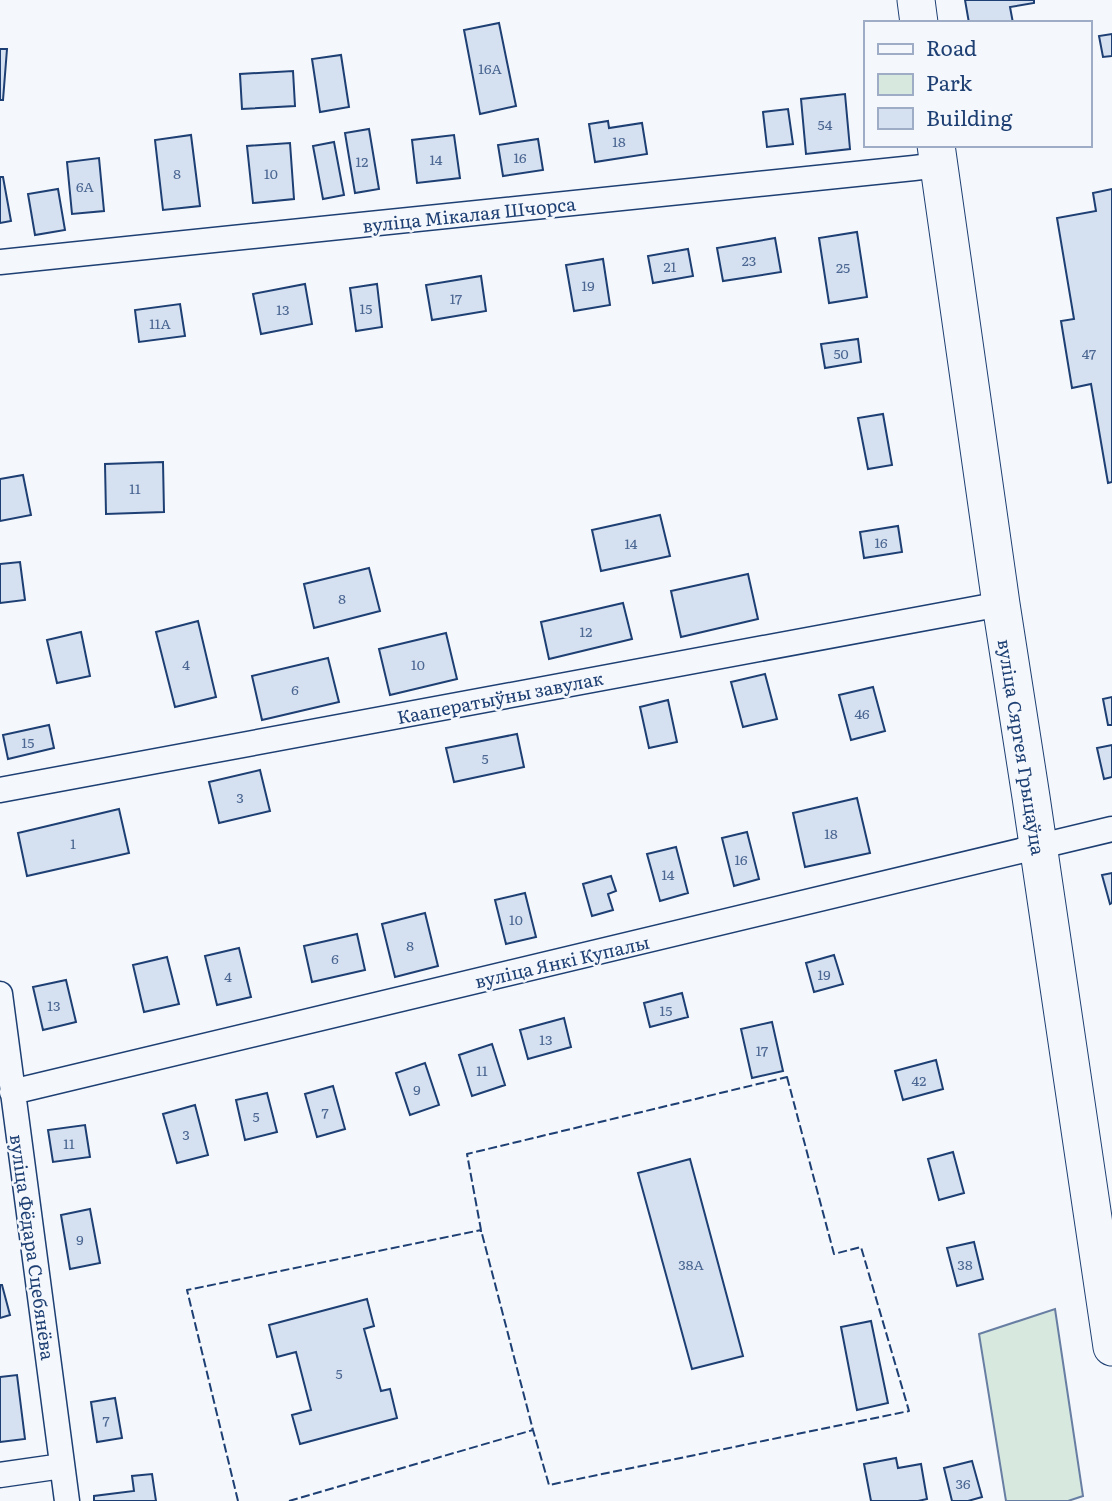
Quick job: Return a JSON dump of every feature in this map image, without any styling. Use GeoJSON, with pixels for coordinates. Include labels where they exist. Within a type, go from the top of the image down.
{"type":"FeatureCollection","features":[{"type":"Feature","properties":{"kind":"main road"},"geometry":{"type":"LineString","coordinates":[[916,0],[919,21]]}},
{"type":"Feature","properties":{"kind":"main road","name":"вуліца Сяргея Грыцаўца"},"geometry":{"type":"LineString","coordinates":[[937,155],[1112,1347]]}},
{"type":"Feature","properties":{"kind":"street","name":"вуліца Мікалая Шчорса"},"geometry":{"type":"LineString","coordinates":[[0,262],[886,171],[937,155]]}},
{"type":"Feature","properties":{"kind":"street","name":"Кааператыўны завулак"},"geometry":{"type":"LineString","coordinates":[[0,790],[1001,604]]}},
{"type":"Feature","properties":{"kind":"street","name":"вуліца Янкі Купалы"},"geometry":{"type":"LineString","coordinates":[[12,1092],[1112,830]]}},
{"type":"Feature","properties":{"kind":"street","name":"вуліца Фёдара Сцебянёва"},"geometry":{"type":"LineString","coordinates":[[0,994],[67,1501]]}},
{"type":"Feature","properties":{"kind":"street"},"geometry":{"type":"LineString","coordinates":[[0,1475],[62,1466]]}},
{"type":"Feature","properties":{"kind":"green space"},"geometry":{"type":"Polygon","coordinates":[[[1055,1309],[1083,1496],[1068,1501],[1006,1501],[979,1334],[1055,1309]]]}},
{"type":"Feature","properties":{"kind":"building"},"geometry":{"type":"Polygon","coordinates":[[[965,0],[1034,0],[1034,3],[1010,7],[1013,21],[969,21],[965,0]]]}},
{"type":"Feature","properties":{"kind":"building"},"geometry":{"type":"Polygon","coordinates":[[[499,23],[516,106],[480,114],[464,30],[499,23]]]}},
{"type":"Feature","properties":{"kind":"building"},"geometry":{"type":"Polygon","coordinates":[[[1112,34],[1112,56],[1103,57],[1099,36],[1112,34]]]}},
{"type":"Feature","properties":{"kind":"building"},"geometry":{"type":"Polygon","coordinates":[[[0,49],[7,49],[3,100],[0,100],[0,49]]]}},
{"type":"Feature","properties":{"kind":"building"},"geometry":{"type":"Polygon","coordinates":[[[341,55],[349,107],[320,112],[312,59],[341,55]]]}},
{"type":"Feature","properties":{"kind":"building"},"geometry":{"type":"Polygon","coordinates":[[[293,71],[295,106],[242,109],[240,74],[293,71]]]}},
{"type":"Feature","properties":{"kind":"building"},"geometry":{"type":"Polygon","coordinates":[[[845,94],[850,149],[806,154],[801,99],[845,94]]]}},
{"type":"Feature","properties":{"kind":"building"},"geometry":{"type":"Polygon","coordinates":[[[788,109],[793,144],[767,147],[763,112],[788,109]]]}},
{"type":"Feature","properties":{"kind":"building"},"geometry":{"type":"Polygon","coordinates":[[[608,121],[609,128],[642,123],[647,154],[595,162],[589,124],[608,121]]]}},
{"type":"Feature","properties":{"kind":"building"},"geometry":{"type":"Polygon","coordinates":[[[369,129],[379,189],[355,193],[345,133],[369,129]]]}},
{"type":"Feature","properties":{"kind":"building"},"geometry":{"type":"Polygon","coordinates":[[[191,135],[200,206],[163,210],[155,140],[191,135]]]}},
{"type":"Feature","properties":{"kind":"building"},"geometry":{"type":"Polygon","coordinates":[[[454,135],[460,178],[417,183],[412,140],[454,135]]]}},
{"type":"Feature","properties":{"kind":"building"},"geometry":{"type":"Polygon","coordinates":[[[538,139],[543,170],[503,176],[498,145],[538,139]]]}},
{"type":"Feature","properties":{"kind":"building"},"geometry":{"type":"Polygon","coordinates":[[[334,142],[344,195],[323,199],[313,146],[334,142]]]}},
{"type":"Feature","properties":{"kind":"building"},"geometry":{"type":"Polygon","coordinates":[[[290,143],[294,199],[253,203],[247,146],[290,143]]]}},
{"type":"Feature","properties":{"kind":"building"},"geometry":{"type":"Polygon","coordinates":[[[99,158],[104,211],[72,214],[67,162],[99,158]]]}},
{"type":"Feature","properties":{"kind":"building"},"geometry":{"type":"Polygon","coordinates":[[[0,177],[3,177],[11,221],[0,223],[0,177]]]}},
{"type":"Feature","properties":{"kind":"building"},"geometry":{"type":"Polygon","coordinates":[[[58,189],[65,230],[35,235],[28,194],[58,189]]]}},
{"type":"Feature","properties":{"kind":"building"},"geometry":{"type":"Polygon","coordinates":[[[1112,189],[1112,482],[1108,483],[1091,384],[1072,388],[1061,321],[1074,319],[1057,218],[1096,211],[1093,193],[1112,189]]]}},
{"type":"Feature","properties":{"kind":"building"},"geometry":{"type":"Polygon","coordinates":[[[857,232],[867,297],[829,303],[819,238],[857,232]]]}},
{"type":"Feature","properties":{"kind":"building"},"geometry":{"type":"Polygon","coordinates":[[[775,238],[781,272],[723,281],[717,248],[775,238]]]}},
{"type":"Feature","properties":{"kind":"building"},"geometry":{"type":"Polygon","coordinates":[[[688,249],[693,276],[653,283],[648,256],[688,249]]]}},
{"type":"Feature","properties":{"kind":"building"},"geometry":{"type":"Polygon","coordinates":[[[603,259],[610,305],[574,311],[566,265],[603,259]]]}},
{"type":"Feature","properties":{"kind":"building"},"geometry":{"type":"Polygon","coordinates":[[[481,276],[486,311],[432,320],[426,285],[481,276]]]}},
{"type":"Feature","properties":{"kind":"building"},"geometry":{"type":"Polygon","coordinates":[[[305,284],[312,324],[261,334],[253,294],[305,284]]]}},
{"type":"Feature","properties":{"kind":"building"},"geometry":{"type":"Polygon","coordinates":[[[377,284],[382,327],[356,331],[350,288],[377,284]]]}},
{"type":"Feature","properties":{"kind":"building"},"geometry":{"type":"Polygon","coordinates":[[[180,304],[185,336],[139,342],[135,310],[180,304]]]}},
{"type":"Feature","properties":{"kind":"building"},"geometry":{"type":"Polygon","coordinates":[[[858,339],[861,362],[825,368],[821,344],[858,339]]]}},
{"type":"Feature","properties":{"kind":"building"},"geometry":{"type":"Polygon","coordinates":[[[883,414],[892,465],[868,469],[858,418],[883,414]]]}},
{"type":"Feature","properties":{"kind":"building"},"geometry":{"type":"Polygon","coordinates":[[[163,462],[164,512],[106,514],[105,464],[163,462]]]}},
{"type":"Feature","properties":{"kind":"building"},"geometry":{"type":"Polygon","coordinates":[[[23,475],[31,515],[0,521],[0,479],[23,475]]]}},
{"type":"Feature","properties":{"kind":"building"},"geometry":{"type":"Polygon","coordinates":[[[660,515],[670,556],[601,571],[592,530],[660,515]]]}},
{"type":"Feature","properties":{"kind":"building"},"geometry":{"type":"Polygon","coordinates":[[[898,526],[902,552],[864,558],[860,532],[898,526]]]}},
{"type":"Feature","properties":{"kind":"building"},"geometry":{"type":"Polygon","coordinates":[[[20,562],[25,600],[0,603],[0,564],[20,562]]]}},
{"type":"Feature","properties":{"kind":"building"},"geometry":{"type":"Polygon","coordinates":[[[369,568],[380,611],[314,628],[304,584],[369,568]]]}},
{"type":"Feature","properties":{"kind":"building"},"geometry":{"type":"Polygon","coordinates":[[[748,574],[758,619],[681,637],[671,591],[748,574]]]}},
{"type":"Feature","properties":{"kind":"building"},"geometry":{"type":"Polygon","coordinates":[[[623,603],[632,639],[549,659],[541,622],[623,603]]]}},
{"type":"Feature","properties":{"kind":"building"},"geometry":{"type":"Polygon","coordinates":[[[198,621],[216,697],[175,707],[156,632],[198,621]]]}},
{"type":"Feature","properties":{"kind":"building"},"geometry":{"type":"Polygon","coordinates":[[[81,632],[90,676],[57,683],[47,640],[81,632]]]}},
{"type":"Feature","properties":{"kind":"building"},"geometry":{"type":"Polygon","coordinates":[[[446,633],[457,679],[390,695],[379,649],[446,633]]]}},
{"type":"Feature","properties":{"kind":"building"},"geometry":{"type":"Polygon","coordinates":[[[328,658],[339,702],[262,720],[252,676],[328,658]]]}},
{"type":"Feature","properties":{"kind":"building"},"geometry":{"type":"Polygon","coordinates":[[[765,674],[777,719],[743,727],[731,682],[765,674]]]}},
{"type":"Feature","properties":{"kind":"building"},"geometry":{"type":"Polygon","coordinates":[[[873,687],[885,731],[851,740],[839,695],[873,687]]]}},
{"type":"Feature","properties":{"kind":"building"},"geometry":{"type":"Polygon","coordinates":[[[1112,697],[1112,725],[1108,725],[1103,699],[1112,697]]]}},
{"type":"Feature","properties":{"kind":"building"},"geometry":{"type":"Polygon","coordinates":[[[668,700],[677,742],[649,748],[640,707],[668,700]]]}},
{"type":"Feature","properties":{"kind":"building"},"geometry":{"type":"Polygon","coordinates":[[[49,725],[54,748],[8,759],[3,735],[49,725]]]}},
{"type":"Feature","properties":{"kind":"building"},"geometry":{"type":"Polygon","coordinates":[[[517,734],[524,767],[454,782],[446,748],[517,734]]]}},
{"type":"Feature","properties":{"kind":"building"},"geometry":{"type":"Polygon","coordinates":[[[1112,745],[1112,777],[1104,779],[1097,748],[1112,745]]]}},
{"type":"Feature","properties":{"kind":"building"},"geometry":{"type":"Polygon","coordinates":[[[260,770],[270,811],[219,823],[209,782],[260,770]]]}},
{"type":"Feature","properties":{"kind":"building"},"geometry":{"type":"Polygon","coordinates":[[[857,798],[870,853],[805,867],[793,813],[857,798]]]}},
{"type":"Feature","properties":{"kind":"building"},"geometry":{"type":"Polygon","coordinates":[[[119,809],[129,853],[27,876],[18,833],[119,809]]]}},
{"type":"Feature","properties":{"kind":"building"},"geometry":{"type":"Polygon","coordinates":[[[747,832],[759,879],[734,886],[722,838],[747,832]]]}},
{"type":"Feature","properties":{"kind":"building"},"geometry":{"type":"Polygon","coordinates":[[[676,847],[688,893],[660,901],[647,854],[676,847]]]}},
{"type":"Feature","properties":{"kind":"building"},"geometry":{"type":"Polygon","coordinates":[[[1112,873],[1112,903],[1110,904],[1102,875],[1112,873]]]}},
{"type":"Feature","properties":{"kind":"building"},"geometry":{"type":"Polygon","coordinates":[[[611,876],[616,891],[608,894],[613,910],[592,916],[583,884],[611,876]]]}},
{"type":"Feature","properties":{"kind":"building"},"geometry":{"type":"Polygon","coordinates":[[[525,893],[536,937],[506,944],[495,900],[525,893]]]}},
{"type":"Feature","properties":{"kind":"building"},"geometry":{"type":"Polygon","coordinates":[[[425,913],[438,966],[395,977],[382,924],[425,913]]]}},
{"type":"Feature","properties":{"kind":"building"},"geometry":{"type":"Polygon","coordinates":[[[357,934],[365,970],[312,982],[304,946],[357,934]]]}},
{"type":"Feature","properties":{"kind":"building"},"geometry":{"type":"Polygon","coordinates":[[[239,948],[251,997],[217,1005],[205,956],[239,948]]]}},
{"type":"Feature","properties":{"kind":"building"},"geometry":{"type":"Polygon","coordinates":[[[834,955],[843,984],[814,992],[806,963],[834,955]]]}},
{"type":"Feature","properties":{"kind":"building"},"geometry":{"type":"Polygon","coordinates":[[[167,957],[179,1004],[144,1012],[133,965],[167,957]]]}},
{"type":"Feature","properties":{"kind":"building"},"geometry":{"type":"Polygon","coordinates":[[[66,980],[76,1022],[43,1030],[33,987],[66,980]]]}},
{"type":"Feature","properties":{"kind":"building"},"geometry":{"type":"Polygon","coordinates":[[[682,993],[688,1017],[650,1027],[644,1003],[682,993]]]}},
{"type":"Feature","properties":{"kind":"building"},"geometry":{"type":"Polygon","coordinates":[[[564,1018],[571,1047],[528,1059],[520,1030],[564,1018]]]}},
{"type":"Feature","properties":{"kind":"building"},"geometry":{"type":"Polygon","coordinates":[[[772,1022],[783,1071],[752,1078],[741,1029],[772,1022]]]}},
{"type":"Feature","properties":{"kind":"building"},"geometry":{"type":"Polygon","coordinates":[[[492,1044],[505,1085],[472,1096],[459,1055],[492,1044]]]}},
{"type":"Feature","properties":{"kind":"building"},"geometry":{"type":"Polygon","coordinates":[[[936,1060],[943,1089],[903,1100],[895,1071],[936,1060]]]}},
{"type":"Feature","properties":{"kind":"building"},"geometry":{"type":"Polygon","coordinates":[[[425,1063],[439,1105],[410,1115],[396,1073],[425,1063]]]}},
{"type":"Feature","properties":{"kind":"building"},"geometry":{"type":"Polygon","coordinates":[[[333,1086],[345,1129],[317,1137],[305,1094],[333,1086]]]}},
{"type":"Feature","properties":{"kind":"building"},"geometry":{"type":"Polygon","coordinates":[[[267,1093],[277,1132],[245,1140],[236,1100],[267,1093]]]}},
{"type":"Feature","properties":{"kind":"building"},"geometry":{"type":"Polygon","coordinates":[[[195,1105],[208,1155],[177,1163],[163,1114],[195,1105]]]}},
{"type":"Feature","properties":{"kind":"building"},"geometry":{"type":"Polygon","coordinates":[[[85,1125],[90,1157],[53,1162],[48,1130],[85,1125]]]}},
{"type":"Feature","properties":{"kind":"building"},"geometry":{"type":"Polygon","coordinates":[[[953,1152],[964,1193],[939,1200],[928,1159],[953,1152]]]}},
{"type":"Feature","properties":{"kind":"building"},"geometry":{"type":"Polygon","coordinates":[[[690,1159],[743,1356],[692,1369],[638,1173],[690,1159]]]}},
{"type":"Feature","properties":{"kind":"building"},"geometry":{"type":"Polygon","coordinates":[[[90,1209],[100,1263],[70,1269],[61,1215],[90,1209]]]}},
{"type":"Feature","properties":{"kind":"building"},"geometry":{"type":"Polygon","coordinates":[[[974,1242],[983,1279],[957,1286],[947,1248],[974,1242]]]}},
{"type":"Feature","properties":{"kind":"building"},"geometry":{"type":"Polygon","coordinates":[[[0,1285],[10,1315],[0,1318],[0,1285]]]}},
{"type":"Feature","properties":{"kind":"building"},"geometry":{"type":"Polygon","coordinates":[[[367,1299],[374,1326],[364,1329],[381,1391],[390,1389],[397,1418],[300,1444],[292,1415],[311,1410],[296,1352],[277,1357],[269,1325],[367,1299]]]}},
{"type":"Feature","properties":{"kind":"building"},"geometry":{"type":"Polygon","coordinates":[[[871,1321],[888,1403],[857,1410],[841,1327],[871,1321]]]}},
{"type":"Feature","properties":{"kind":"building"},"geometry":{"type":"Polygon","coordinates":[[[17,1375],[25,1439],[0,1442],[0,1377],[17,1375]]]}},
{"type":"Feature","properties":{"kind":"building"},"geometry":{"type":"Polygon","coordinates":[[[115,1398],[122,1438],[97,1442],[91,1402],[115,1398]]]}},
{"type":"Feature","properties":{"kind":"building"},"geometry":{"type":"Polygon","coordinates":[[[896,1458],[898,1468],[921,1464],[927,1499],[871,1501],[864,1464],[896,1458]]]}},
{"type":"Feature","properties":{"kind":"building"},"geometry":{"type":"Polygon","coordinates":[[[972,1461],[982,1497],[968,1501],[952,1501],[944,1468],[972,1461]]]}},
{"type":"Feature","properties":{"kind":"building"},"geometry":{"type":"Polygon","coordinates":[[[152,1474],[156,1501],[94,1501],[94,1496],[134,1491],[132,1476],[152,1474]]]}},
{"type":"Feature","properties":{"kind":"fence"},"geometry":{"type":"LineString","coordinates":[[787,1077],[834,1254],[861,1247],[909,1411],[549,1485],[481,1230],[467,1154],[787,1077]]}},
{"type":"Feature","properties":{"kind":"fence"},"geometry":{"type":"LineString","coordinates":[[238,1501],[187,1290],[481,1232]]}},
{"type":"Feature","properties":{"kind":"fence"},"geometry":{"type":"LineString","coordinates":[[289,1501],[533,1430],[532,1428]]}}]}
